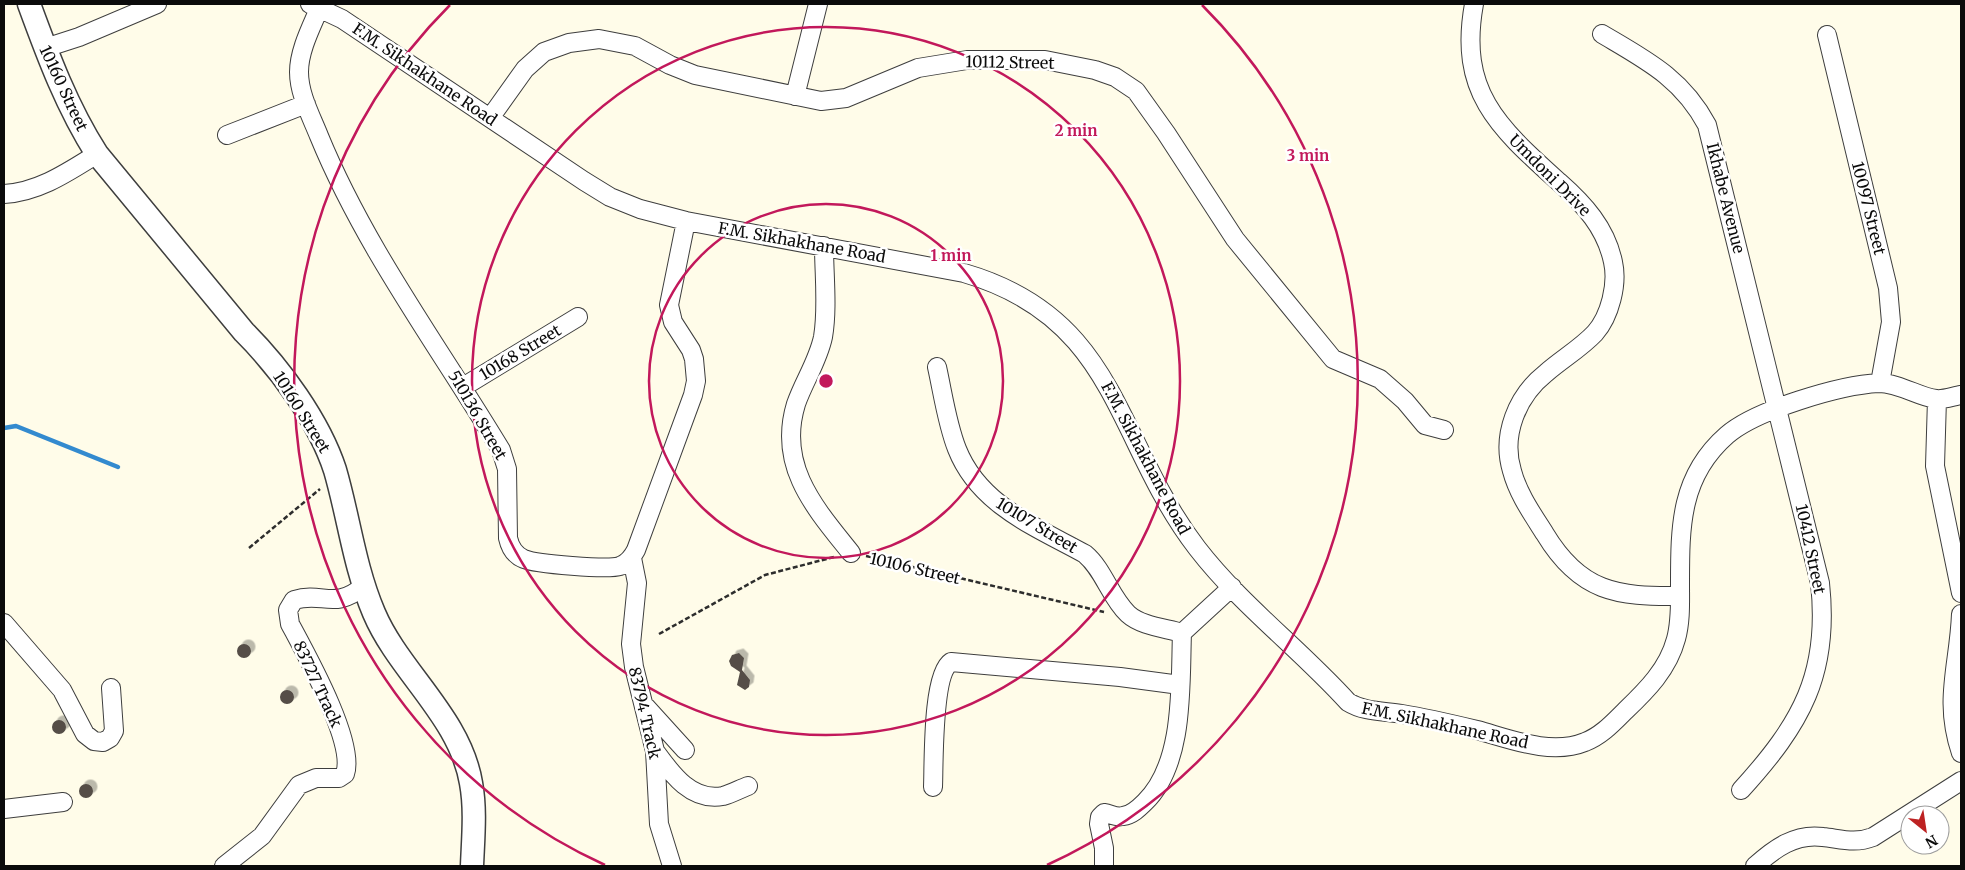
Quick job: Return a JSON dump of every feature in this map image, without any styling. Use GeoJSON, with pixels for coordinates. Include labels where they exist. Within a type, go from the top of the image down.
{"type":"FeatureCollection","features":[{"type":"Feature","properties":{"kind":"street","name":"10160 Street"},"geometry":{"type":"LineString","coordinates":[[28,4],[65,97],[97,154],[244,332],[265,354],[310,418],[331,460],[356,563],[389,643],[433,705],[461,751],[471,784],[472,866]]}},
{"type":"Feature","properties":{"kind":"street"},"geometry":{"type":"LineString","coordinates":[[45,48],[79,37],[157,4]]}},
{"type":"Feature","properties":{"kind":"street"},"geometry":{"type":"LineString","coordinates":[[795,96],[818,4]]}},
{"type":"Feature","properties":{"kind":"street","name":"Umdoni Drive"},"geometry":{"type":"LineString","coordinates":[[1474,4],[1469,49],[1483,98],[1512,138],[1575,196],[1591,214],[1602,231],[1609,248],[1615,278],[1605,318],[1596,332],[1544,374],[1530,388],[1520,404],[1508,436],[1508,454],[1512,472],[1532,512],[1555,551],[1578,574],[1596,585],[1614,591],[1634,595],[1680,596]]}},
{"type":"Feature","properties":{"kind":"street","name":"F.M. Sikhakhane Road"},"geometry":{"type":"LineString","coordinates":[[317,5],[342,18],[610,197],[640,209],[686,221],[964,272],[993,281],[1040,308],[1064,328],[1092,359],[1168,504],[1188,536],[1232,587],[1354,706],[1425,718],[1523,744],[1546,746],[1576,745],[1591,739],[1604,731],[1647,690],[1660,674],[1676,640],[1679,621],[1681,518],[1693,479],[1705,457],[1726,436],[1740,424],[1778,408],[1843,390],[1880,383],[1936,399],[1961,395]]}},
{"type":"Feature","properties":{"kind":"street","name":"510136 Street"},"geometry":{"type":"LineString","coordinates":[[317,5],[300,62],[299,73],[306,104],[334,173],[355,213],[501,450],[508,480],[508,538],[510,547],[524,559],[608,568],[618,566],[632,558]]}},
{"type":"Feature","properties":{"kind":"street","name":"Ikhabe Avenue"},"geometry":{"type":"LineString","coordinates":[[1602,34],[1670,77],[1690,97],[1707,125],[1778,408]]}},
{"type":"Feature","properties":{"kind":"street","name":"10097 Street"},"geometry":{"type":"LineString","coordinates":[[1827,35],[1888,288],[1892,322],[1880,383]]}},
{"type":"Feature","properties":{"kind":"street","name":"10112 Street"},"geometry":{"type":"LineString","coordinates":[[490,118],[525,69],[544,52],[569,43],[599,39],[635,46],[683,71],[821,101],[839,99],[918,68],[967,60],[1045,60],[1095,70],[1127,83],[1145,102],[1234,239],[1333,360],[1380,378],[1405,401],[1425,425],[1444,430]]}},
{"type":"Feature","properties":{"kind":"street"},"geometry":{"type":"LineString","coordinates":[[227,134],[306,104]]}},
{"type":"Feature","properties":{"kind":"street"},"geometry":{"type":"LineString","coordinates":[[4,194],[31,189],[50,181],[97,154]]}},
{"type":"Feature","properties":{"kind":"street"},"geometry":{"type":"LineString","coordinates":[[632,558],[693,394],[696,381],[691,350],[673,322],[669,305],[686,221]]}},
{"type":"Feature","properties":{"kind":"street"},"geometry":{"type":"LineString","coordinates":[[824,246],[822,337],[819,351],[797,403],[792,429],[792,447],[798,476],[810,501],[851,553]]}},
{"type":"Feature","properties":{"kind":"street","name":"10168 Street"},"geometry":{"type":"LineString","coordinates":[[463,387],[578,318]]}},
{"type":"Feature","properties":{"kind":"street","name":"10107 Street"},"geometry":{"type":"LineString","coordinates":[[937,367],[952,433],[960,457],[971,476],[1005,509],[1085,554],[1100,570],[1127,613],[1135,619],[1182,633]]}},
{"type":"Feature","properties":{"kind":"street"},"geometry":{"type":"LineString","coordinates":[[1936,399],[1935,466],[1961,593]]}},
{"type":"Feature","properties":{"kind":"street","name":"10412 Street"},"geometry":{"type":"LineString","coordinates":[[1741,790],[1773,754],[1803,706],[1812,683],[1822,627],[1820,582],[1778,408]]}},
{"type":"Feature","properties":{"kind":"street","name":"83794 Track"},"geometry":{"type":"LineString","coordinates":[[632,558],[637,583],[631,644],[635,678],[655,751],[659,824],[672,866]]}},
{"type":"Feature","properties":{"kind":"street","name":"83727 Track"},"geometry":{"type":"LineString","coordinates":[[224,866],[262,836],[299,784],[316,778],[339,778],[345,774],[346,764],[338,720],[290,624],[288,610],[294,600],[306,598],[342,599],[354,594],[364,586]]}},
{"type":"Feature","properties":{"kind":"street"},"geometry":{"type":"LineString","coordinates":[[1104,866],[1104,848],[1099,824],[1100,817],[1104,813],[1116,817],[1127,815],[1140,807],[1158,787],[1165,773],[1175,739],[1182,633],[1232,587]]}},
{"type":"Feature","properties":{"kind":"street"},"geometry":{"type":"LineString","coordinates":[[1961,614],[1951,698],[1953,722],[1961,753]]}},
{"type":"Feature","properties":{"kind":"street"},"geometry":{"type":"LineString","coordinates":[[4,623],[62,690],[85,734],[94,741],[103,742],[110,738],[114,732],[111,688]]}},
{"type":"Feature","properties":{"kind":"street"},"geometry":{"type":"LineString","coordinates":[[933,787],[938,696],[944,669],[951,662],[1120,677],[1180,685]]}},
{"type":"Feature","properties":{"kind":"street"},"geometry":{"type":"LineString","coordinates":[[642,703],[685,750]]}},
{"type":"Feature","properties":{"kind":"street"},"geometry":{"type":"LineString","coordinates":[[655,751],[676,778],[700,793],[723,796],[748,786]]}},
{"type":"Feature","properties":{"kind":"street"},"geometry":{"type":"LineString","coordinates":[[1754,866],[1784,844],[1795,839],[1810,836],[1850,841],[1868,839],[1961,781]]}},
{"type":"Feature","properties":{"kind":"street"},"geometry":{"type":"LineString","coordinates":[[4,809],[62,802]]}},
{"type":"Feature","properties":{"kind":"path"},"geometry":{"type":"LineString","coordinates":[[250,548],[320,489],[326,481],[331,460]]}},
{"type":"Feature","properties":{"kind":"path","name":"10106 Street"},"geometry":{"type":"LineString","coordinates":[[659,634],[765,575],[851,553],[1107,612]]}},
{"type":"Feature","properties":{"kind":"building"},"geometry":{"type":"Polygon","coordinates":[[[241,644],[247,644],[251,651],[247,658],[241,658],[237,654],[237,648],[241,644]]]}},
{"type":"Feature","properties":{"kind":"building"},"geometry":{"type":"Polygon","coordinates":[[[739,653],[744,658],[742,670],[750,680],[749,687],[745,690],[737,685],[740,672],[731,666],[729,661],[732,655],[739,653]]]}},
{"type":"Feature","properties":{"kind":"building"},"geometry":{"type":"Polygon","coordinates":[[[284,690],[290,690],[294,697],[290,704],[284,704],[280,700],[280,694],[284,690]]]}},
{"type":"Feature","properties":{"kind":"building"},"geometry":{"type":"Polygon","coordinates":[[[56,720],[62,720],[66,727],[62,734],[56,734],[52,730],[52,724],[56,720]]]}},
{"type":"Feature","properties":{"kind":"building"},"geometry":{"type":"Polygon","coordinates":[[[83,784],[89,784],[93,791],[89,798],[83,798],[79,794],[79,788],[83,784]]]}},
{"type":"Feature","properties":{"kind":"waterway"},"geometry":{"type":"LineString","coordinates":[[4,428],[16,426],[118,467]]}}]}
